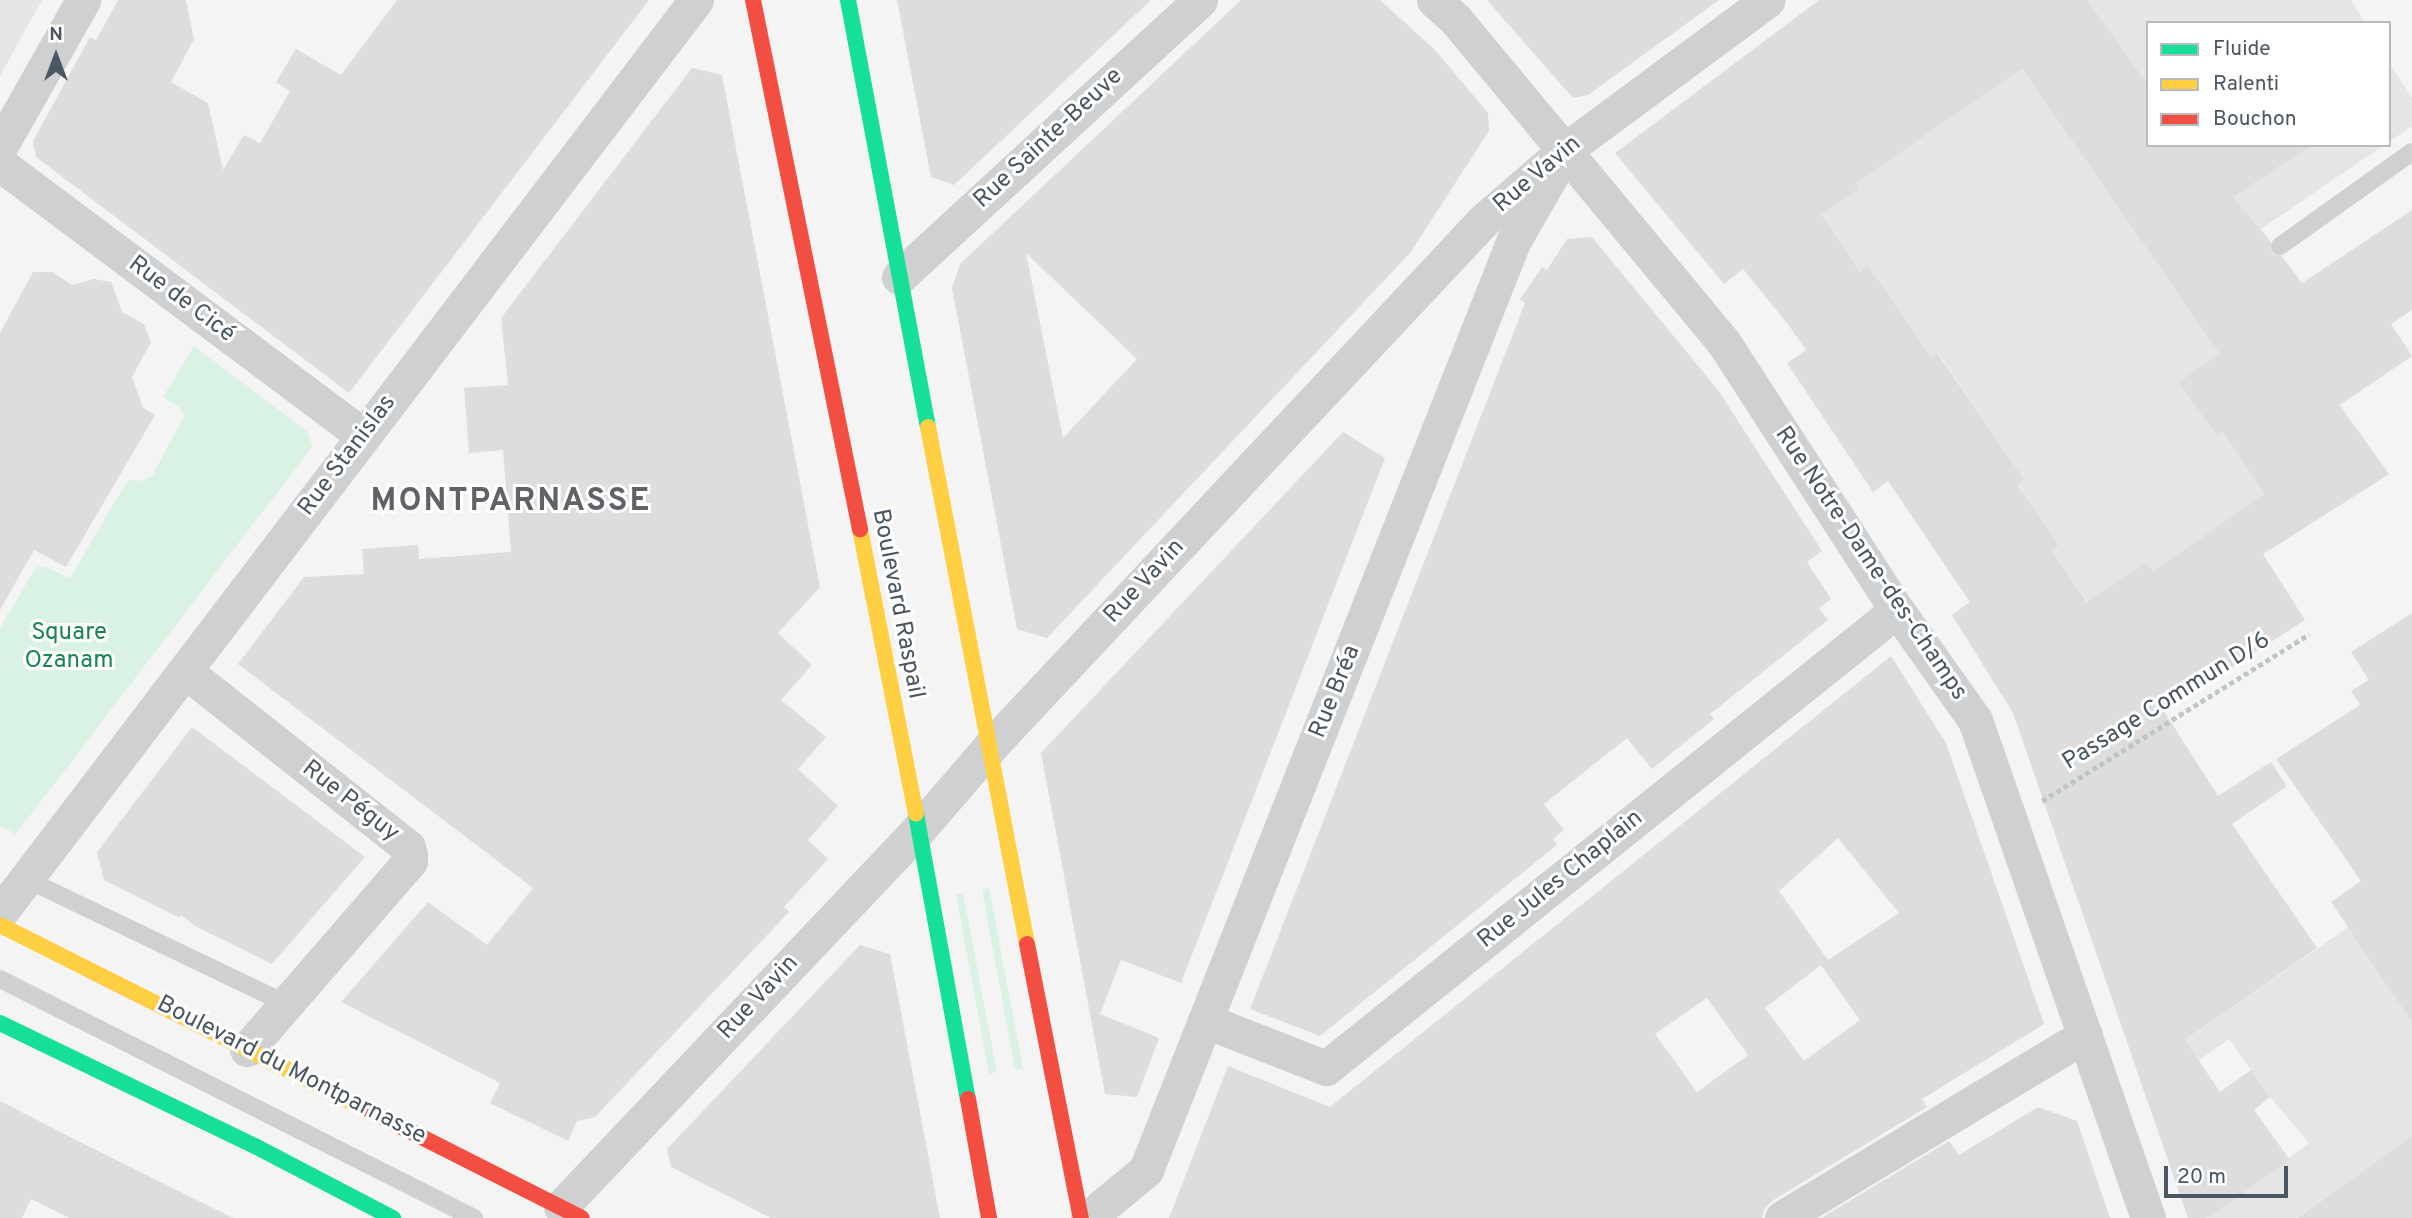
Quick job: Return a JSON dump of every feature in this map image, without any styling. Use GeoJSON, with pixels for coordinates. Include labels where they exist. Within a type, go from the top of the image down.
{"type":"FeatureCollection","features":[{"type":"Feature","properties":{"kind":"main road","name":"Boulevard Raspail"},"geometry":{"type":"LineString","coordinates":[[753,0],[919,829],[989,1218]]}},
{"type":"Feature","properties":{"kind":"main road"},"geometry":{"type":"LineString","coordinates":[[848,0],[1081,1218]]}},
{"type":"Feature","properties":{"kind":"main road","name":"Boulevard du Montparnasse"},"geometry":{"type":"LineString","coordinates":[[0,925],[571,1213]]}},
{"type":"Feature","properties":{"kind":"main road"},"geometry":{"type":"LineString","coordinates":[[0,1023],[255,1146],[393,1218]]}},
{"type":"Feature","properties":{"kind":"street"},"geometry":{"type":"LineString","coordinates":[[0,147],[83,0]]}},
{"type":"Feature","properties":{"kind":"street","name":"Rue Stanislas"},"geometry":{"type":"LineString","coordinates":[[0,913],[696,0]]}},
{"type":"Feature","properties":{"kind":"street","name":"Rue Sainte-Beuve"},"geometry":{"type":"LineString","coordinates":[[899,277],[1200,0]]}},
{"type":"Feature","properties":{"kind":"street","name":"Rue Notre-Dame-des-Champs"},"geometry":{"type":"LineString","coordinates":[[1434,0],[1456,20],[1724,343],[1897,610],[1975,720],[2148,1218]]}},
{"type":"Feature","properties":{"kind":"street","name":"Rue Vavin"},"geometry":{"type":"LineString","coordinates":[[571,1213],[989,748],[1362,347],[1483,221],[1565,150],[1768,0]]}},
{"type":"Feature","properties":{"kind":"street","name":"Rue Bréa"},"geometry":{"type":"LineString","coordinates":[[1088,1218],[1146,1170],[1513,242],[1565,150]]}},
{"type":"Feature","properties":{"kind":"street","name":"Rue de Cicé"},"geometry":{"type":"LineString","coordinates":[[0,164],[363,436]]}},
{"type":"Feature","properties":{"kind":"street","name":"Rue Jules Chaplain"},"geometry":{"type":"LineString","coordinates":[[1206,1021],[1326,1068],[1897,610]]}},
{"type":"Feature","properties":{"kind":"street","name":"Rue Péguy"},"geometry":{"type":"LineString","coordinates":[[185,671],[408,847],[410,861],[247,1049]]}},
{"type":"Feature","properties":{"kind":"street"},"geometry":{"type":"LineString","coordinates":[[1782,1218],[2085,1035]]}},
{"type":"Feature","properties":{"kind":"lane"},"geometry":{"type":"LineString","coordinates":[[2280,246],[2412,152]]}},
{"type":"Feature","properties":{"kind":"lane"},"geometry":{"type":"LineString","coordinates":[[26,880],[288,1004]]}},
{"type":"Feature","properties":{"kind":"lane","name":"Boulevard du Montparnasse"},"geometry":{"type":"LineString","coordinates":[[0,979],[474,1218]]}},
{"type":"Feature","properties":{"kind":"path","name":"Passage Commun D/6"},"geometry":{"type":"LineString","coordinates":[[2043,800],[2308,634]]}},
{"type":"Feature","properties":{"kind":"shaded area"},"geometry":{"type":"Polygon","coordinates":[[[0,0],[42,0],[0,76],[0,0]]]}},
{"type":"Feature","properties":{"kind":"shaded area"},"geometry":{"type":"Polygon","coordinates":[[[1998,0],[2351,0],[2364,21],[2146,21],[2146,147],[2381,147],[2261,229],[2309,292],[2350,264],[2412,356],[2340,405],[2389,474],[2118,646],[2052,550],[2059,545],[2017,485],[2024,479],[1938,353],[1931,357],[1868,267],[1860,272],[1782,160],[1998,0]]]}},
{"type":"Feature","properties":{"kind":"shaded area"},"geometry":{"type":"Polygon","coordinates":[[[2391,66],[2412,98],[2412,126],[2391,141],[2391,66]]]}},
{"type":"Feature","properties":{"kind":"shaded area"},"geometry":{"type":"Polygon","coordinates":[[[2412,883],[2412,1136],[2296,1218],[2207,1218],[2309,1143],[2270,1097],[2229,1039],[2146,1097],[2138,1073],[2412,883]]]}},
{"type":"Feature","properties":{"kind":"green space","name":"Square Ozanam"},"geometry":{"type":"Polygon","coordinates":[[[194,346],[308,432],[312,447],[16,834],[0,826],[0,628],[36,567],[46,567],[70,578],[128,480],[139,481],[152,476],[184,416],[179,407],[163,397],[194,346]]]}},
{"type":"Feature","properties":{"kind":"green space"},"geometry":{"type":"Polygon","coordinates":[[[989,888],[1023,1068],[1015,1070],[982,890],[989,888]]]}},
{"type":"Feature","properties":{"kind":"green space"},"geometry":{"type":"Polygon","coordinates":[[[963,893],[997,1072],[989,1074],[956,895],[963,893]]]}},
{"type":"Feature","properties":{"kind":"building"},"geometry":{"type":"Polygon","coordinates":[[[118,0],[186,0],[194,39],[171,82],[208,103],[223,170],[244,135],[260,143],[290,91],[276,82],[296,49],[341,75],[397,0],[649,0],[349,393],[36,157],[33,141],[90,37],[96,40],[118,0]]]}},
{"type":"Feature","properties":{"kind":"building"},"geometry":{"type":"Polygon","coordinates":[[[897,0],[1151,0],[954,185],[931,177],[897,0]]]}},
{"type":"Feature","properties":{"kind":"building"},"geometry":{"type":"Polygon","coordinates":[[[1241,0],[1380,0],[1435,50],[1488,113],[1489,131],[1410,253],[1047,638],[1017,629],[952,288],[960,264],[1241,0]],[[1026,253],[1063,438],[1137,359],[1026,253]]]}},
{"type":"Feature","properties":{"kind":"building"},"geometry":{"type":"Polygon","coordinates":[[[1487,0],[1719,0],[1588,95],[1573,98],[1487,0]]]}},
{"type":"Feature","properties":{"kind":"building"},"geometry":{"type":"Polygon","coordinates":[[[1819,0],[2087,0],[2146,82],[2146,147],[2308,147],[2233,197],[2270,241],[2271,253],[2282,257],[2302,283],[2412,210],[2412,310],[2391,324],[2412,356],[2339,405],[2389,474],[2263,554],[2305,620],[2164,711],[2218,796],[2271,762],[2287,786],[2232,824],[2317,948],[2185,1040],[2220,1092],[2251,1070],[2270,1097],[2254,1110],[2290,1160],[2207,1218],[2188,1218],[2013,713],[1952,615],[1970,602],[1888,481],[1873,492],[1787,363],[1806,350],[1787,323],[1743,269],[1724,284],[1615,153],[1819,0]],[[2022,68],[1856,183],[1859,188],[1821,215],[1860,272],[1868,266],[1931,357],[1937,353],[2024,479],[2017,485],[2059,545],[2052,550],[2087,602],[2146,563],[2153,571],[2265,494],[2223,431],[2216,435],[2179,382],[2220,354],[2022,68]]]}},
{"type":"Feature","properties":{"kind":"building"},"geometry":{"type":"Polygon","coordinates":[[[692,68],[722,75],[820,587],[778,633],[812,665],[781,700],[826,737],[798,769],[838,806],[808,840],[828,859],[784,907],[789,912],[595,1117],[577,1121],[568,1141],[490,1103],[500,1083],[341,1002],[428,902],[487,945],[533,888],[238,664],[304,577],[364,574],[362,549],[418,545],[419,559],[511,552],[503,450],[469,453],[464,388],[508,385],[501,318],[692,68]]]}},
{"type":"Feature","properties":{"kind":"building"},"geometry":{"type":"Polygon","coordinates":[[[1592,237],[1718,390],[1822,551],[1807,562],[1831,599],[1819,608],[1828,620],[1710,714],[1714,719],[1652,769],[1627,738],[1544,804],[1564,830],[1553,839],[1557,845],[1320,1036],[1250,1009],[1525,303],[1520,299],[1542,267],[1547,270],[1567,239],[1592,237]]]}},
{"type":"Feature","properties":{"kind":"building"},"geometry":{"type":"Polygon","coordinates":[[[33,272],[53,272],[72,285],[94,279],[111,282],[122,312],[144,324],[151,342],[132,377],[143,408],[155,415],[66,567],[34,550],[0,610],[0,333],[33,272]]]}},
{"type":"Feature","properties":{"kind":"building"},"geometry":{"type":"Polygon","coordinates":[[[1343,432],[1385,458],[1181,983],[1121,960],[1100,1014],[1159,1038],[1137,1097],[1105,1094],[1041,753],[1343,432]]]}},
{"type":"Feature","properties":{"kind":"building"},"geometry":{"type":"Polygon","coordinates":[[[2412,613],[2412,1022],[2331,902],[2361,881],[2276,759],[2360,705],[2351,691],[2369,680],[2351,652],[2412,613]]]}},
{"type":"Feature","properties":{"kind":"building"},"geometry":{"type":"Polygon","coordinates":[[[1891,656],[1946,743],[2044,1024],[1922,1099],[1927,1107],[1772,1201],[1765,1208],[1762,1218],[1169,1218],[1228,1066],[1330,1107],[1891,656]],[[1838,838],[1779,891],[1828,960],[1822,964],[1899,913],[1838,838]],[[1821,965],[1765,1008],[1804,1061],[1860,1020],[1821,965]],[[1707,998],[1655,1034],[1697,1092],[1748,1055],[1707,998]]]}},
{"type":"Feature","properties":{"kind":"building"},"geometry":{"type":"Polygon","coordinates":[[[192,727],[365,857],[272,964],[195,926],[181,915],[180,918],[104,880],[97,852],[192,727]]]}},
{"type":"Feature","properties":{"kind":"building"},"geometry":{"type":"Polygon","coordinates":[[[860,945],[890,954],[940,1218],[771,1218],[671,1167],[667,1149],[860,945]]]}},
{"type":"Feature","properties":{"kind":"building"},"geometry":{"type":"Polygon","coordinates":[[[0,1101],[233,1218],[69,1218],[31,1199],[22,1218],[0,1218],[0,1101]]]}},
{"type":"Feature","properties":{"kind":"building"},"geometry":{"type":"Polygon","coordinates":[[[2038,1107],[2077,1121],[2110,1218],[1821,1218],[1949,1141],[1959,1155],[2038,1107]]]}},
{"type":"Feature","properties":{"kind":"building"},"geometry":{"type":"Polygon","coordinates":[[[2412,1136],[2412,1218],[2297,1218],[2412,1136]]]}},
{"type":"Feature","properties":{"kind":"traffic: fast"},"geometry":{"type":"LineString","coordinates":[[848,0],[928,427]]}},
{"type":"Feature","properties":{"kind":"traffic: fast"},"geometry":{"type":"LineString","coordinates":[[916,814],[968,1099]]}},
{"type":"Feature","properties":{"kind":"traffic: fast"},"geometry":{"type":"LineString","coordinates":[[0,1023],[255,1146],[393,1218]]}},
{"type":"Feature","properties":{"kind":"traffic: slow"},"geometry":{"type":"LineString","coordinates":[[928,427],[1027,944]]}},
{"type":"Feature","properties":{"kind":"traffic: slow"},"geometry":{"type":"LineString","coordinates":[[860,529],[916,814]]}},
{"type":"Feature","properties":{"kind":"traffic: slow"},"geometry":{"type":"LineString","coordinates":[[0,925],[370,1111]]}},
{"type":"Feature","properties":{"kind":"traffic: jam"},"geometry":{"type":"LineString","coordinates":[[753,0],[860,529]]}},
{"type":"Feature","properties":{"kind":"traffic: jam"},"geometry":{"type":"LineString","coordinates":[[1027,944],[1081,1218]]}},
{"type":"Feature","properties":{"kind":"traffic: jam"},"geometry":{"type":"LineString","coordinates":[[968,1099],[989,1218]]}},
{"type":"Feature","properties":{"kind":"traffic: jam"},"geometry":{"type":"LineString","coordinates":[[370,1111],[582,1218]]}},
{"type":"Feature","properties":{"kind":"district","name":"MONTPARNASSE"},"geometry":{"type":"Point","coordinates":[511,502]}}]}
